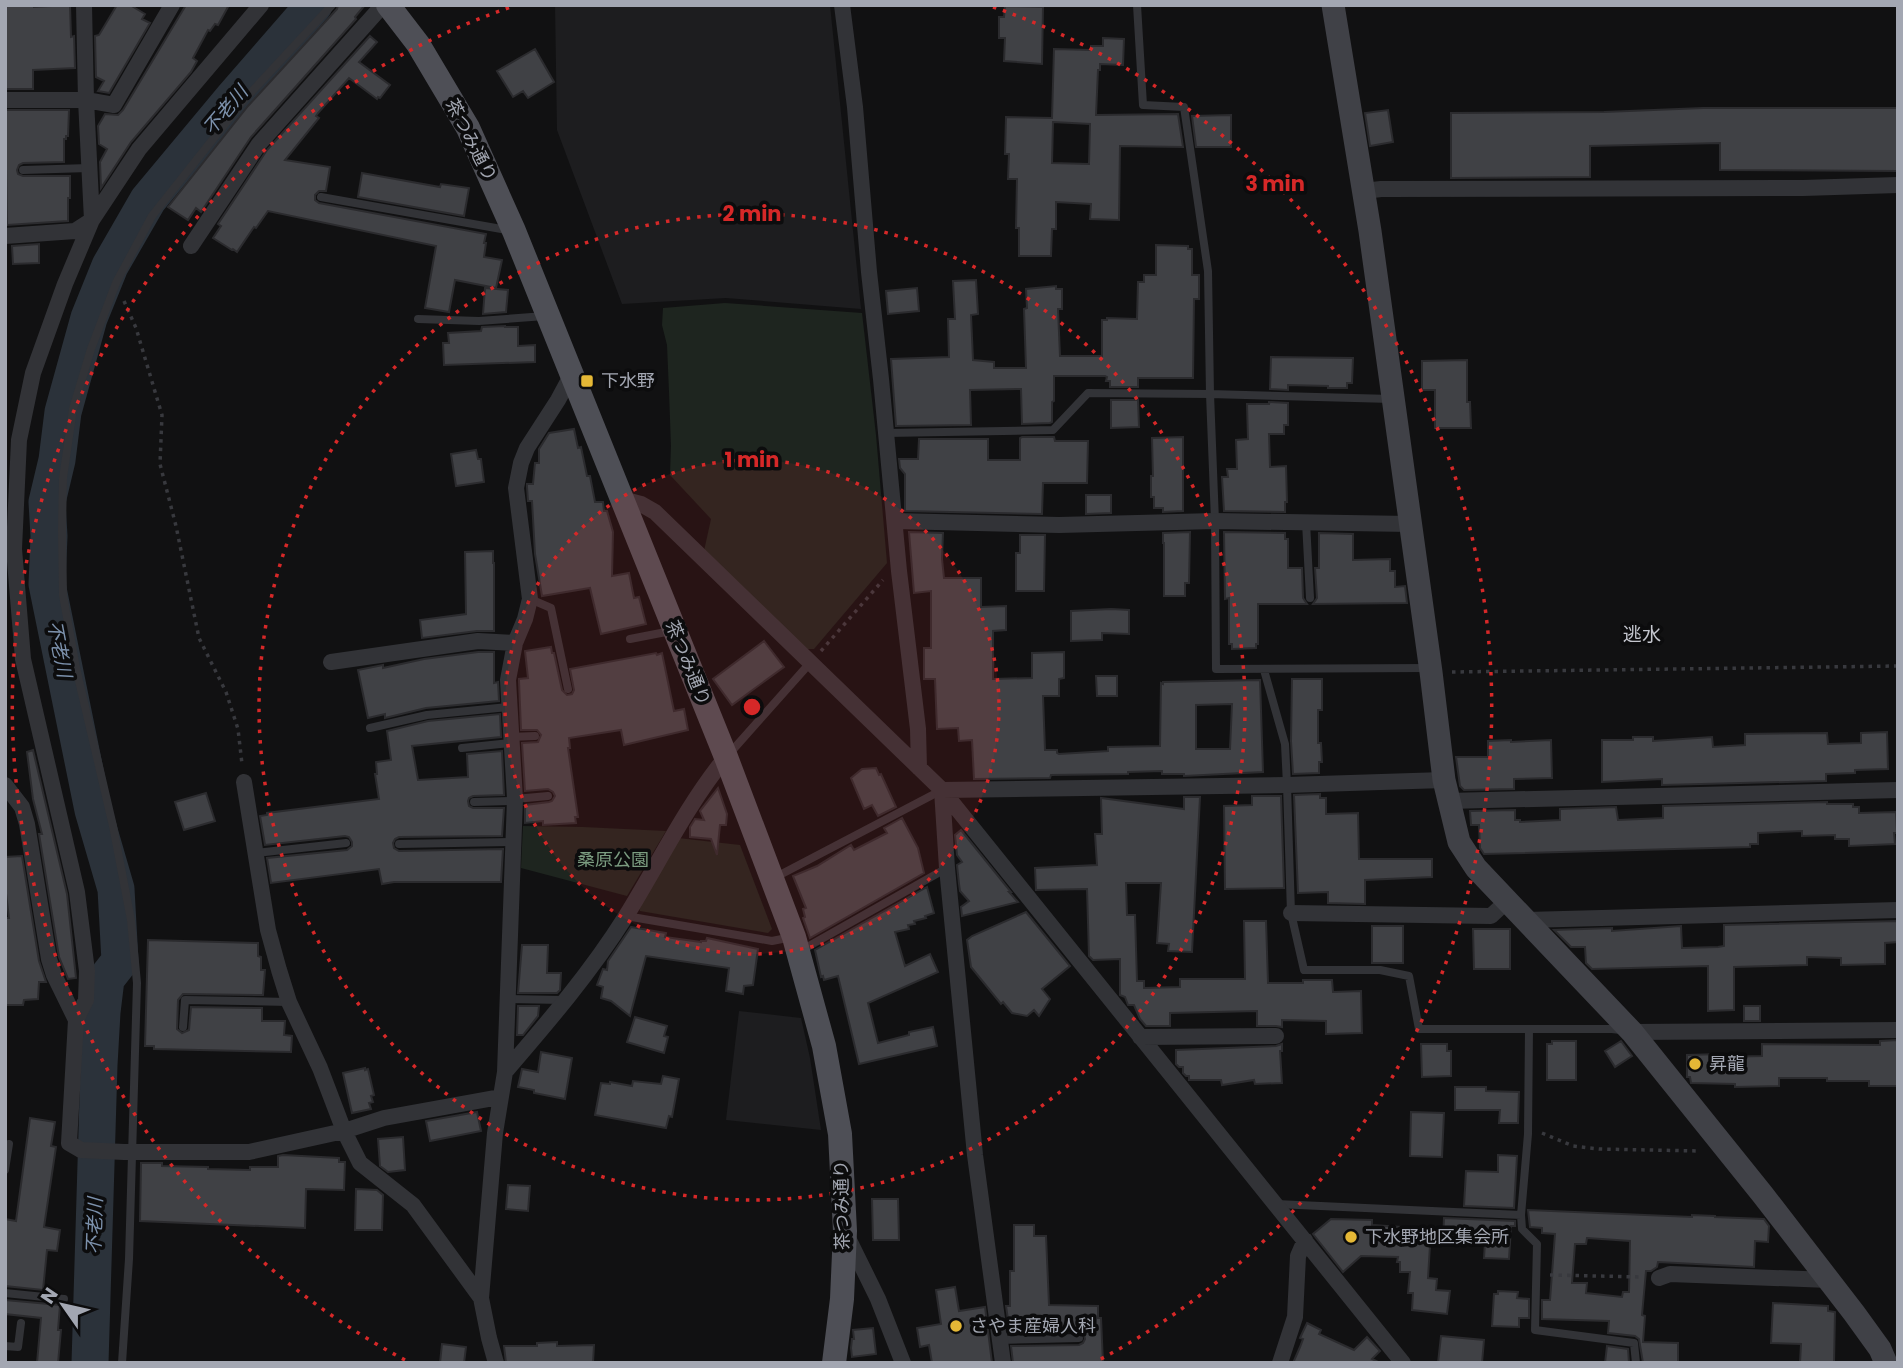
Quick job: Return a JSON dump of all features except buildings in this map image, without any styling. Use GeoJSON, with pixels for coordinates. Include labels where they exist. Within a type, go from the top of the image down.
{"type":"FeatureCollection","features":[{"type":"Feature","properties":{"kind":"main road","name":"茶つみ通り"},"geometry":{"type":"LineString","coordinates":[[386,5],[418,44],[468,128],[514,231],[726,757],[797,944],[824,1046],[841,1134],[845,1231],[842,1299],[834,1363]]}},
{"type":"Feature","properties":{"kind":"street"},"geometry":{"type":"LineString","coordinates":[[84,5],[92,220]]}},
{"type":"Feature","properties":{"kind":"street"},"geometry":{"type":"LineString","coordinates":[[5,100],[86,100],[114,105],[172,5]]}},
{"type":"Feature","properties":{"kind":"street"},"geometry":{"type":"LineString","coordinates":[[261,5],[139,149],[92,220],[65,284],[33,373],[19,440],[14,549],[23,659],[77,892],[87,971],[86,1000],[76,1020],[69,1143],[81,1150],[249,1152],[344,1131],[384,1118],[500,1097]]}},
{"type":"Feature","properties":{"kind":"street"},"geometry":{"type":"LineString","coordinates":[[191,246],[259,144],[386,5]]}},
{"type":"Feature","properties":{"kind":"street"},"geometry":{"type":"LineString","coordinates":[[842,5],[855,107],[899,571],[918,730],[919,768]]}},
{"type":"Feature","properties":{"kind":"street"},"geometry":{"type":"LineString","coordinates":[[1333,5],[1393,399],[1446,790],[1459,842],[1468,858],[1507,901],[1632,1032],[1829,1280],[1880,1349],[1886,1363]]}},
{"type":"Feature","properties":{"kind":"street"},"geometry":{"type":"LineString","coordinates":[[1363,191],[1898,185]]}},
{"type":"Feature","properties":{"kind":"street"},"geometry":{"type":"LineString","coordinates":[[5,236],[75,231],[92,220]]}},
{"type":"Feature","properties":{"kind":"street"},"geometry":{"type":"LineString","coordinates":[[496,1363],[481,1298],[495,1133],[505,1072],[514,842],[508,680],[515,643],[530,599],[516,488],[527,448],[572,374]]}},
{"type":"Feature","properties":{"kind":"street"},"geometry":{"type":"LineString","coordinates":[[622,499],[641,504],[655,512],[942,790],[1403,1363]]}},
{"type":"Feature","properties":{"kind":"street"},"geometry":{"type":"LineString","coordinates":[[895,521],[1059,525],[1215,521],[1410,524]]}},
{"type":"Feature","properties":{"kind":"street"},"geometry":{"type":"LineString","coordinates":[[331,662],[478,641],[515,643]]}},
{"type":"Feature","properties":{"kind":"street"},"geometry":{"type":"LineString","coordinates":[[505,1072],[594,964],[626,916],[673,834],[726,757]]}},
{"type":"Feature","properties":{"kind":"street"},"geometry":{"type":"LineString","coordinates":[[244,782],[268,930],[289,1002],[320,1068],[344,1131],[360,1163],[413,1205],[481,1298]]}},
{"type":"Feature","properties":{"kind":"street"},"geometry":{"type":"LineString","coordinates":[[5,785],[22,807],[49,959],[76,1020]]}},
{"type":"Feature","properties":{"kind":"street"},"geometry":{"type":"LineString","coordinates":[[942,790],[1287,785],[1446,790],[1898,790]]}},
{"type":"Feature","properties":{"kind":"street"},"geometry":{"type":"LineString","coordinates":[[942,790],[975,1155],[1003,1363]]}},
{"type":"Feature","properties":{"kind":"street"},"geometry":{"type":"LineString","coordinates":[[1291,913],[1491,916],[1507,901]]}},
{"type":"Feature","properties":{"kind":"street"},"geometry":{"type":"LineString","coordinates":[[1526,920],[1898,910]]}},
{"type":"Feature","properties":{"kind":"street"},"geometry":{"type":"LineString","coordinates":[[1632,1032],[1898,1030]]}},
{"type":"Feature","properties":{"kind":"street"},"geometry":{"type":"LineString","coordinates":[[1140,1037],[1276,1036]]}},
{"type":"Feature","properties":{"kind":"street"},"geometry":{"type":"LineString","coordinates":[[845,1231],[878,1299],[903,1363]]}},
{"type":"Feature","properties":{"kind":"street"},"geometry":{"type":"LineString","coordinates":[[1280,1363],[1295,1317],[1298,1256],[1305,1240]]}},
{"type":"Feature","properties":{"kind":"street"},"geometry":{"type":"LineString","coordinates":[[1659,1278],[1670,1274],[1829,1280]]}},
{"type":"Feature","properties":{"kind":"lane"},"geometry":{"type":"LineString","coordinates":[[122,1363],[128,1259],[127,1152],[137,983],[131,920],[113,826],[76,668],[63,595],[63,478],[73,410],[91,349],[116,283],[152,216],[244,100],[332,5]]}},
{"type":"Feature","properties":{"kind":"lane"},"geometry":{"type":"LineString","coordinates":[[1137,5],[1143,105],[1184,107],[1208,271],[1216,669],[1431,670]]}},
{"type":"Feature","properties":{"kind":"lane"},"geometry":{"type":"LineString","coordinates":[[23,170],[89,168]]}},
{"type":"Feature","properties":{"kind":"lane"},"geometry":{"type":"LineString","coordinates":[[321,197],[514,231]]}},
{"type":"Feature","properties":{"kind":"lane"},"geometry":{"type":"LineString","coordinates":[[418,319],[479,321],[548,315]]}},
{"type":"Feature","properties":{"kind":"lane"},"geometry":{"type":"LineString","coordinates":[[886,433],[1053,430],[1088,393],[1393,399]]}},
{"type":"Feature","properties":{"kind":"lane"},"geometry":{"type":"LineString","coordinates":[[1306,523],[1310,598]]}},
{"type":"Feature","properties":{"kind":"lane"},"geometry":{"type":"LineString","coordinates":[[530,599],[551,608],[568,689]]}},
{"type":"Feature","properties":{"kind":"lane"},"geometry":{"type":"LineString","coordinates":[[630,639],[675,630]]}},
{"type":"Feature","properties":{"kind":"lane"},"geometry":{"type":"LineString","coordinates":[[726,757],[810,663]]}},
{"type":"Feature","properties":{"kind":"lane"},"geometry":{"type":"LineString","coordinates":[[1264,670],[1285,744],[1291,913],[1304,970],[1380,970],[1409,976],[1419,1029],[1612,1029],[1632,1032]]}},
{"type":"Feature","properties":{"kind":"lane"},"geometry":{"type":"LineString","coordinates":[[370,728],[426,715],[508,707]]}},
{"type":"Feature","properties":{"kind":"lane"},"geometry":{"type":"LineString","coordinates":[[462,748],[535,736]]}},
{"type":"Feature","properties":{"kind":"lane"},"geometry":{"type":"LineString","coordinates":[[772,879],[942,790]]}},
{"type":"Feature","properties":{"kind":"lane"},"geometry":{"type":"LineString","coordinates":[[474,802],[548,796]]}},
{"type":"Feature","properties":{"kind":"lane"},"geometry":{"type":"LineString","coordinates":[[399,844],[514,842]]}},
{"type":"Feature","properties":{"kind":"lane"},"geometry":{"type":"LineString","coordinates":[[256,853],[346,843]]}},
{"type":"Feature","properties":{"kind":"lane"},"geometry":{"type":"LineString","coordinates":[[626,916],[797,944],[947,868]]}},
{"type":"Feature","properties":{"kind":"lane"},"geometry":{"type":"LineString","coordinates":[[506,999],[566,1000]]}},
{"type":"Feature","properties":{"kind":"lane"},"geometry":{"type":"LineString","coordinates":[[183,1027],[185,1000],[289,1002]]}},
{"type":"Feature","properties":{"kind":"lane"},"geometry":{"type":"LineString","coordinates":[[1529,1029],[1527,1126],[1521,1215],[1522,1229],[1537,1244],[1535,1330],[1634,1343],[1636,1363]]}},
{"type":"Feature","properties":{"kind":"lane"},"geometry":{"type":"LineString","coordinates":[[5,1170],[9,1144]]}},
{"type":"Feature","properties":{"kind":"lane"},"geometry":{"type":"LineString","coordinates":[[1276,1205],[1521,1215]]}},
{"type":"Feature","properties":{"kind":"lane"},"geometry":{"type":"LineString","coordinates":[[5,1293],[64,1299]]}},
{"type":"Feature","properties":{"kind":"lane"},"geometry":{"type":"LineString","coordinates":[[5,1346],[18,1347],[21,1323]]}},
{"type":"Feature","properties":{"kind":"lane"},"geometry":{"type":"LineString","coordinates":[[1000,1340],[1079,1338]]}},
{"type":"Feature","properties":{"kind":"path"},"geometry":{"type":"LineString","coordinates":[[116,283],[136,328],[162,415],[160,464],[199,638],[226,692],[238,729],[244,782]]}},
{"type":"Feature","properties":{"kind":"path"},"geometry":{"type":"LineString","coordinates":[[810,663],[891,572],[899,571]]}},
{"type":"Feature","properties":{"kind":"path"},"geometry":{"type":"LineString","coordinates":[[1431,670],[1499,673],[1898,666]]}},
{"type":"Feature","properties":{"kind":"path"},"geometry":{"type":"LineString","coordinates":[[1527,1126],[1573,1146],[1599,1150],[1729,1151]]}},
{"type":"Feature","properties":{"kind":"path"},"geometry":{"type":"LineString","coordinates":[[1537,1274],[1659,1278]]}},
{"type":"Feature","properties":{"kind":"shaded area"},"geometry":{"type":"Polygon","coordinates":[[[555,5],[830,5],[861,309],[726,298],[622,304],[557,130],[555,5]]]}},
{"type":"Feature","properties":{"kind":"shaded area"},"geometry":{"type":"Polygon","coordinates":[[[739,1011],[801,1018],[821,1130],[726,1120],[739,1011]]]}},
{"type":"Feature","properties":{"kind":"green space"},"geometry":{"type":"Polygon","coordinates":[[[725,303],[862,313],[887,563],[814,649],[805,649],[704,551],[711,519],[670,475],[669,392],[667,345],[662,325],[663,308],[725,303]]]}},
{"type":"Feature","properties":{"kind":"green space","name":"桑原公園"},"geometry":{"type":"Polygon","coordinates":[[[523,826],[666,831],[627,896],[521,868],[523,826]]]}},
{"type":"Feature","properties":{"kind":"green space"},"geometry":{"type":"Polygon","coordinates":[[[678,838],[740,845],[772,929],[768,933],[640,911],[638,905],[678,838]]]}},
{"type":"Feature","properties":{"kind":"waterway","name":"不老川"},"geometry":{"type":"LineString","coordinates":[[90,1363],[102,1012],[106,979],[120,961],[116,889],[93,810],[47,584],[47,502],[57,460],[63,412],[89,318],[110,266],[148,200],[314,5]]}},
{"type":"Feature","properties":{"kind":"place","name":"下水野"},"geometry":{"type":"Point","coordinates":[587,381]}},
{"type":"Feature","properties":{"kind":"place","name":"昇龍"},"geometry":{"type":"Point","coordinates":[1695,1064]}},
{"type":"Feature","properties":{"kind":"place","name":"下水野地区集会所"},"geometry":{"type":"Point","coordinates":[1351,1237]}},
{"type":"Feature","properties":{"kind":"place","name":"さやま産婦人科"},"geometry":{"type":"Point","coordinates":[956,1326]}},
{"type":"Feature","properties":{"kind":"district","name":"逃水"},"geometry":{"type":"Point","coordinates":[1642,634]}}]}
